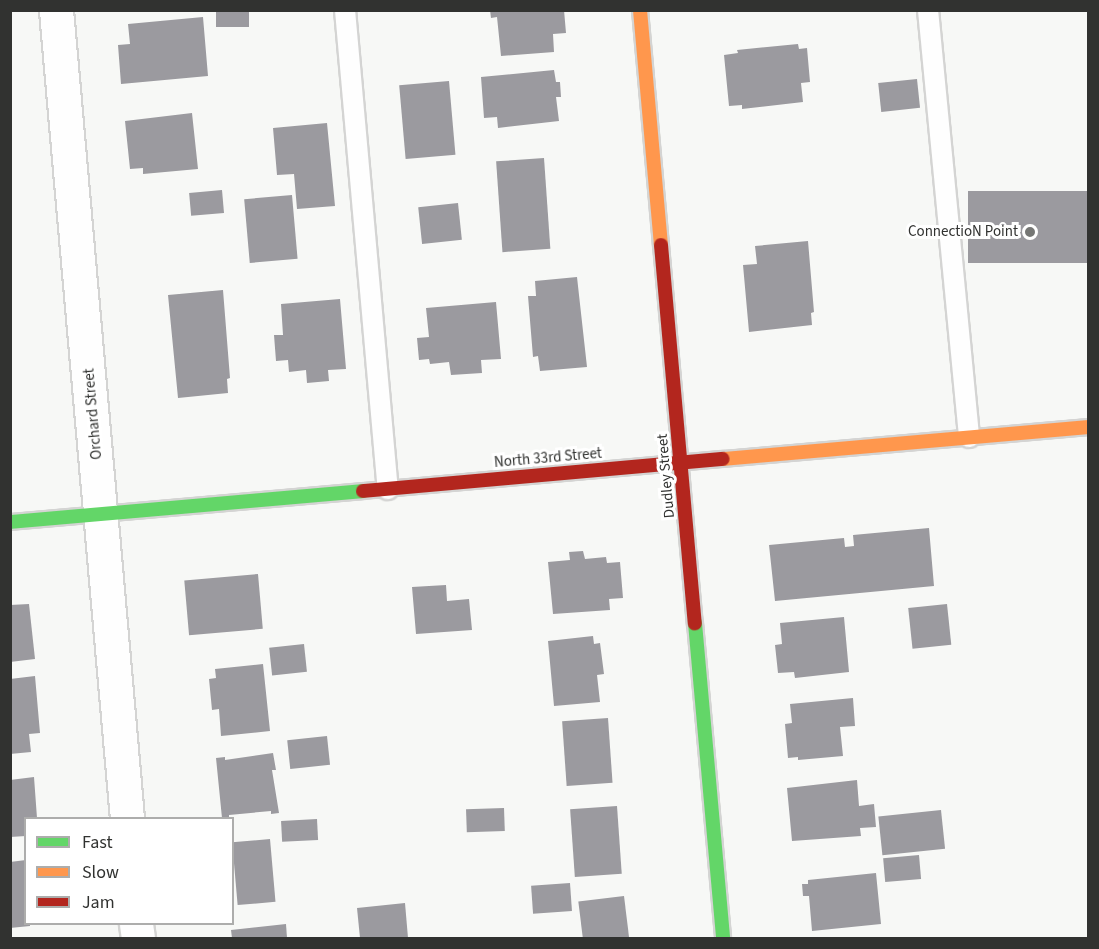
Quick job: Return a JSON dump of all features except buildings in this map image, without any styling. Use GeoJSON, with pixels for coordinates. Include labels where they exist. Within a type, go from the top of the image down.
{"type":"FeatureCollection","features":[{"type":"Feature","properties":{"kind":"main road","name":"Dudley Street"},"geometry":{"type":"LineString","coordinates":[[640,10],[723,939]]}},
{"type":"Feature","properties":{"kind":"main road","name":"North 33rd Street"},"geometry":{"type":"LineString","coordinates":[[10,522],[1089,427]]}},
{"type":"Feature","properties":{"kind":"street","name":"Orchard Street"},"geometry":{"type":"LineString","coordinates":[[56,10],[127,817]]}},
{"type":"Feature","properties":{"kind":"lane"},"geometry":{"type":"LineString","coordinates":[[345,10],[388,489]]}},
{"type":"Feature","properties":{"kind":"lane"},"geometry":{"type":"LineString","coordinates":[[928,10],[969,437]]}},
{"type":"Feature","properties":{"kind":"traffic: fast"},"geometry":{"type":"LineString","coordinates":[[10,522],[363,491]]}},
{"type":"Feature","properties":{"kind":"traffic: fast"},"geometry":{"type":"LineString","coordinates":[[695,623],[723,938]]}},
{"type":"Feature","properties":{"kind":"traffic: slow"},"geometry":{"type":"LineString","coordinates":[[640,10],[661,245]]}},
{"type":"Feature","properties":{"kind":"traffic: slow"},"geometry":{"type":"LineString","coordinates":[[723,459],[1088,427]]}},
{"type":"Feature","properties":{"kind":"traffic: jam"},"geometry":{"type":"LineString","coordinates":[[661,245],[695,623]]}},
{"type":"Feature","properties":{"kind":"traffic: jam"},"geometry":{"type":"LineString","coordinates":[[363,491],[723,459]]}},
{"type":"Feature","properties":{"kind":"place","name":"ConnectioN Point"},"geometry":{"type":"Point","coordinates":[1030,232]}}]}
